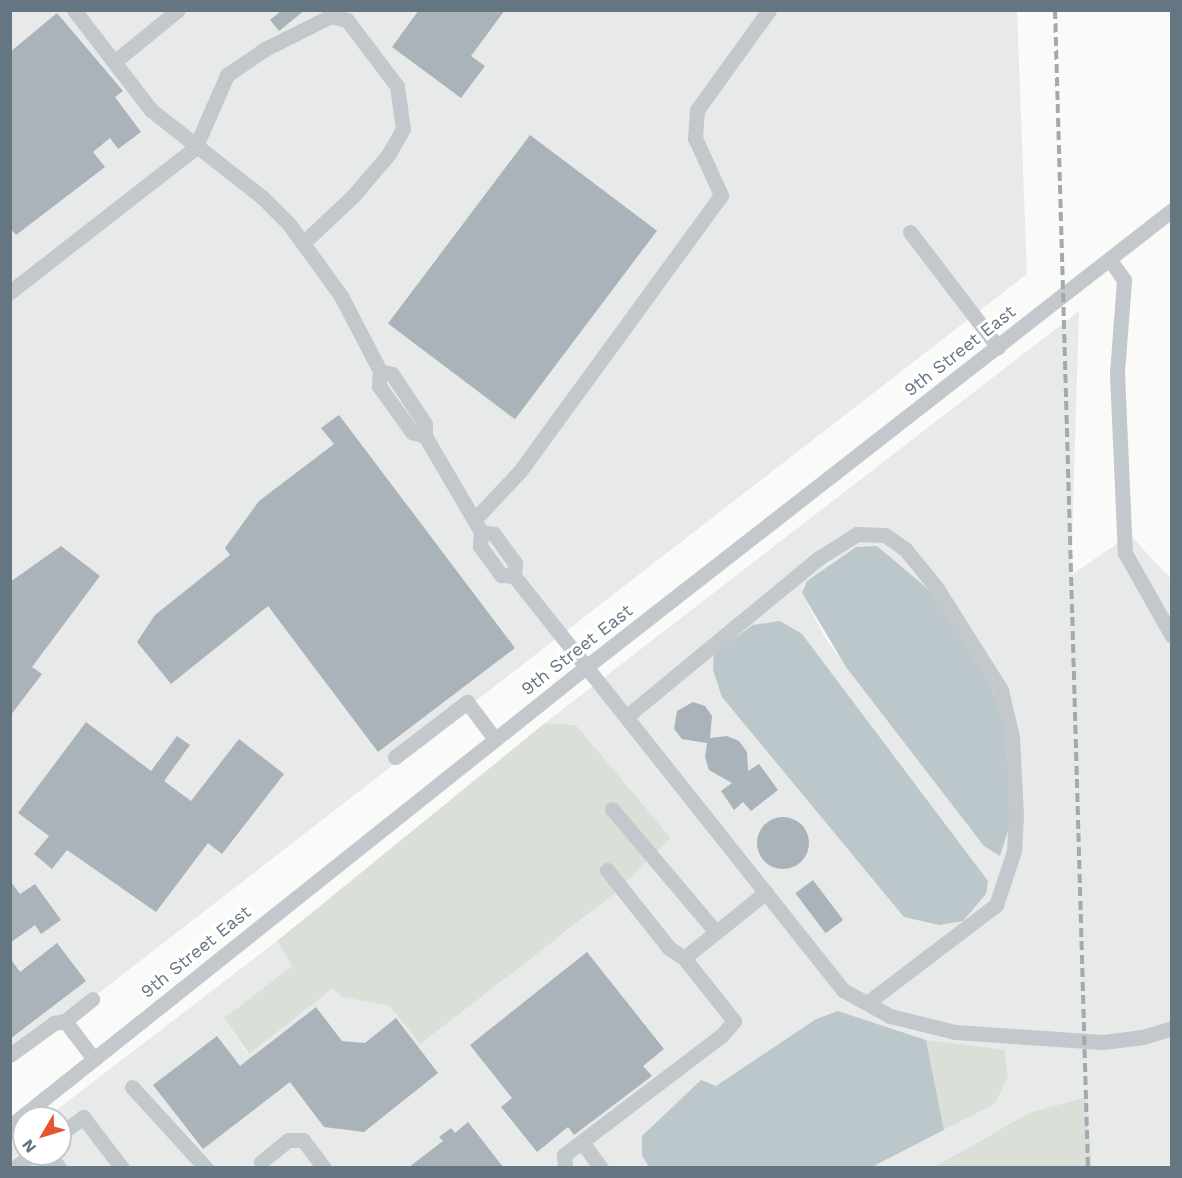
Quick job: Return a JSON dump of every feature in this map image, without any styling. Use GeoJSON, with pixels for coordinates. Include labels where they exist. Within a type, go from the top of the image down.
{"type":"FeatureCollection","features":[{"type":"Feature","properties":{"kind":"street"},"geometry":{"type":"LineString","coordinates":[[74,10],[151,110],[195,148],[262,197],[303,243],[341,296],[380,371],[379,386],[412,432],[424,436],[478,526],[480,546],[501,574],[514,576],[843,990],[890,1016],[956,1032],[1103,1042],[1143,1037],[1172,1028]]}},
{"type":"Feature","properties":{"kind":"street"},"geometry":{"type":"LineString","coordinates":[[114,62],[178,10]]}},
{"type":"Feature","properties":{"kind":"street"},"geometry":{"type":"LineString","coordinates":[[478,526],[721,195],[695,138],[697,110],[769,10]]}},
{"type":"Feature","properties":{"kind":"street"},"geometry":{"type":"LineString","coordinates":[[10,292],[195,148],[227,75],[311,25],[331,16],[347,20],[397,86],[402,129],[388,155],[353,196],[303,243]]}},
{"type":"Feature","properties":{"kind":"street","name":"9th Street East"},"geometry":{"type":"LineString","coordinates":[[10,1126],[586,666],[998,347],[1066,290],[1110,260],[1172,210]]}},
{"type":"Feature","properties":{"kind":"street"},"geometry":{"type":"LineString","coordinates":[[910,232],[998,347]]}},
{"type":"Feature","properties":{"kind":"street"},"geometry":{"type":"LineString","coordinates":[[1110,260],[1124,280],[1117,384],[1125,553],[1172,636]]}},
{"type":"Feature","properties":{"kind":"street"},"geometry":{"type":"LineString","coordinates":[[627,716],[819,558],[857,534],[885,535],[905,549],[936,587],[1001,690],[1012,737],[1016,814],[1014,851],[996,905],[867,1004]]}},
{"type":"Feature","properties":{"kind":"street"},"geometry":{"type":"LineString","coordinates":[[395,757],[467,702],[495,740]]}},
{"type":"Feature","properties":{"kind":"street"},"geometry":{"type":"LineString","coordinates":[[612,809],[716,932]]}},
{"type":"Feature","properties":{"kind":"street"},"geometry":{"type":"LineString","coordinates":[[565,1167],[564,1155],[722,1035],[734,1021],[684,958],[669,948],[608,870]]}},
{"type":"Feature","properties":{"kind":"street"},"geometry":{"type":"LineString","coordinates":[[684,958],[766,892]]}},
{"type":"Feature","properties":{"kind":"street"},"geometry":{"type":"LineString","coordinates":[[10,1055],[54,1023],[65,1021],[92,999]]}},
{"type":"Feature","properties":{"kind":"street"},"geometry":{"type":"LineString","coordinates":[[65,1021],[94,1059]]}},
{"type":"Feature","properties":{"kind":"street"},"geometry":{"type":"LineString","coordinates":[[132,1087],[206,1167]]}},
{"type":"Feature","properties":{"kind":"street"},"geometry":{"type":"LineString","coordinates":[[72,1125],[83,1117],[122,1167]]}},
{"type":"Feature","properties":{"kind":"street"},"geometry":{"type":"LineString","coordinates":[[260,1166],[288,1140],[303,1140],[324,1167]]}},
{"type":"Feature","properties":{"kind":"street"},"geometry":{"type":"LineString","coordinates":[[582,1142],[601,1167]]}},
{"type":"Feature","properties":{"kind":"shaded area"},"geometry":{"type":"Polygon","coordinates":[[[11,11],[1017,11],[1027,274],[11,1061],[11,11]]]}},
{"type":"Feature","properties":{"kind":"shaded area"},"geometry":{"type":"Polygon","coordinates":[[[1079,311],[1071,575],[1130,535],[1171,579],[1171,1167],[1092,1167],[1086,1097],[1031,1112],[934,1167],[872,1167],[995,1104],[1008,1077],[1005,1050],[932,1043],[838,1011],[816,1019],[716,1086],[642,1156],[649,1167],[11,1168],[12,1146],[12,1166],[72,1166],[72,1106],[62,1106],[277,941],[292,966],[224,1018],[248,1054],[332,989],[342,997],[390,1006],[563,934],[614,894],[671,838],[576,725],[545,723],[1079,311]],[[856,547],[807,581],[802,593],[826,639],[864,690],[856,547]]]}},
{"type":"Feature","properties":{"kind":"shaded area"},"geometry":{"type":"Polygon","coordinates":[[[877,546],[929,590],[986,676],[1007,723],[1014,812],[1000,856],[984,846],[846,667],[802,593],[807,581],[856,547],[877,546]]]}},
{"type":"Feature","properties":{"kind":"shaded area"},"geometry":{"type":"Polygon","coordinates":[[[780,621],[802,634],[988,881],[986,894],[963,921],[939,925],[904,917],[722,697],[713,670],[714,653],[753,625],[780,621]]]}},
{"type":"Feature","properties":{"kind":"shaded area"},"geometry":{"type":"Polygon","coordinates":[[[545,723],[576,725],[671,838],[614,894],[420,1044],[390,1006],[342,997],[332,989],[249,1054],[224,1018],[292,966],[277,941],[545,723]]]}},
{"type":"Feature","properties":{"kind":"shaded area"},"geometry":{"type":"Polygon","coordinates":[[[838,1011],[926,1040],[944,1130],[872,1167],[649,1167],[642,1156],[642,1136],[701,1080],[716,1086],[816,1019],[838,1011]]]}},
{"type":"Feature","properties":{"kind":"shaded area"},"geometry":{"type":"Polygon","coordinates":[[[926,1040],[1005,1050],[1008,1077],[995,1104],[944,1130],[926,1040]]]}},
{"type":"Feature","properties":{"kind":"shaded area"},"geometry":{"type":"Polygon","coordinates":[[[1086,1097],[1092,1167],[934,1167],[1031,1112],[1086,1097]]]}},
{"type":"Feature","properties":{"kind":"building"},"geometry":{"type":"Polygon","coordinates":[[[282,10],[305,10],[279,31],[270,20],[282,10]]]}},
{"type":"Feature","properties":{"kind":"building"},"geometry":{"type":"Polygon","coordinates":[[[419,10],[505,10],[471,56],[485,66],[461,98],[392,47],[419,10]]]}},
{"type":"Feature","properties":{"kind":"building"},"geometry":{"type":"Polygon","coordinates":[[[57,13],[123,91],[115,97],[141,132],[118,149],[110,138],[93,152],[105,167],[16,235],[10,228],[10,52],[57,13]]]}},
{"type":"Feature","properties":{"kind":"building"},"geometry":{"type":"Polygon","coordinates":[[[530,135],[657,231],[515,419],[388,323],[530,135]]]}},
{"type":"Feature","properties":{"kind":"building"},"geometry":{"type":"Polygon","coordinates":[[[339,415],[515,648],[378,752],[268,606],[171,684],[137,642],[155,615],[230,555],[225,548],[259,501],[334,444],[321,428],[339,415]]]}},
{"type":"Feature","properties":{"kind":"building"},"geometry":{"type":"Polygon","coordinates":[[[61,546],[100,576],[32,667],[42,674],[10,716],[10,582],[61,546]]]}},
{"type":"Feature","properties":{"kind":"building"},"geometry":{"type":"Polygon","coordinates":[[[693,702],[705,706],[712,716],[710,738],[727,736],[739,741],[747,752],[748,771],[759,764],[778,790],[751,811],[743,802],[734,810],[721,791],[732,783],[709,770],[705,757],[707,743],[682,739],[674,729],[677,711],[693,702]]]}},
{"type":"Feature","properties":{"kind":"building"},"geometry":{"type":"Polygon","coordinates":[[[86,722],[151,771],[177,736],[190,745],[164,781],[191,801],[239,739],[284,774],[222,854],[208,843],[156,912],[67,850],[52,869],[34,854],[49,836],[18,813],[86,722]]]}},
{"type":"Feature","properties":{"kind":"building"},"geometry":{"type":"Polygon","coordinates":[[[778,817],[788,817],[802,824],[809,843],[802,862],[788,869],[778,869],[768,865],[761,858],[757,848],[757,838],[761,828],[768,821],[778,817]]]}},
{"type":"Feature","properties":{"kind":"building"},"geometry":{"type":"Polygon","coordinates":[[[813,880],[843,920],[826,933],[795,893],[813,880]]]}},
{"type":"Feature","properties":{"kind":"building"},"geometry":{"type":"Polygon","coordinates":[[[10,881],[20,894],[35,884],[61,920],[41,934],[35,925],[10,943],[10,881]]]}},
{"type":"Feature","properties":{"kind":"building"},"geometry":{"type":"Polygon","coordinates":[[[57,943],[86,981],[10,1039],[10,958],[20,972],[57,943]]]}},
{"type":"Feature","properties":{"kind":"building"},"geometry":{"type":"Polygon","coordinates":[[[587,952],[664,1049],[643,1066],[652,1076],[574,1135],[568,1127],[537,1152],[501,1107],[512,1098],[470,1045],[587,952]]]}},
{"type":"Feature","properties":{"kind":"building"},"geometry":{"type":"Polygon","coordinates":[[[316,1007],[342,1041],[365,1043],[396,1018],[438,1073],[364,1132],[324,1127],[290,1082],[203,1149],[153,1085],[217,1036],[240,1066],[316,1007]]]}},
{"type":"Feature","properties":{"kind":"building"},"geometry":{"type":"Polygon","coordinates":[[[468,1122],[503,1167],[409,1167],[443,1141],[439,1137],[451,1128],[455,1133],[468,1122]]]}},
{"type":"Feature","properties":{"kind":"railway"},"geometry":{"type":"LineString","coordinates":[[1055,10],[1088,1168]]}}]}
